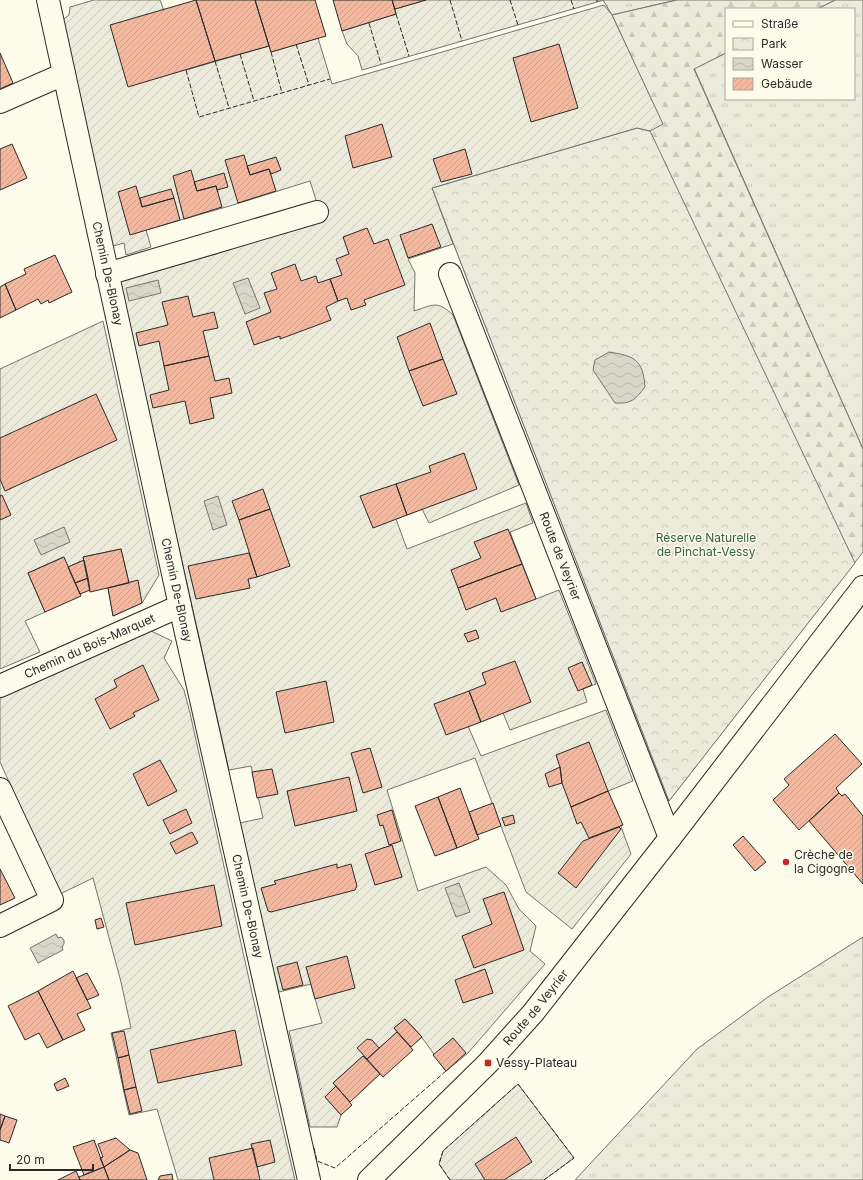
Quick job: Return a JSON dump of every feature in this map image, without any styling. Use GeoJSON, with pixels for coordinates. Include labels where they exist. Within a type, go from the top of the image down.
{"type":"FeatureCollection","features":[{"type":"Feature","properties":{"kind":"street","name":"Chemin De-Blonay"},"geometry":{"type":"LineString","coordinates":[[48,0],[180,606],[309,1180]]}},
{"type":"Feature","properties":{"kind":"street"},"geometry":{"type":"LineString","coordinates":[[0,102],[64,74]]}},
{"type":"Feature","properties":{"kind":"street"},"geometry":{"type":"LineString","coordinates":[[107,274],[317,212]]}},
{"type":"Feature","properties":{"kind":"street","name":"Route de Veyrier"},"geometry":{"type":"LineString","coordinates":[[450,274],[670,838]]}},
{"type":"Feature","properties":{"kind":"street","name":"Route de Veyrier"},"geometry":{"type":"LineString","coordinates":[[370,1180],[451,1101],[511,1038],[578,957],[863,587]]}},
{"type":"Feature","properties":{"kind":"street","name":"Chemin du Bois-Marquet"},"geometry":{"type":"LineString","coordinates":[[0,686],[180,606]]}},
{"type":"Feature","properties":{"kind":"street"},"geometry":{"type":"LineString","coordinates":[[0,789],[52,900],[0,926]]}},
{"type":"Feature","properties":{"kind":"green space"},"geometry":{"type":"Polygon","coordinates":[[[94,0],[160,0],[186,70],[269,46],[271,52],[318,38],[332,84],[604,5],[612,15],[663,124],[650,131],[637,128],[432,188],[453,244],[408,259],[415,273],[414,311],[435,305],[443,307],[453,315],[519,485],[429,523],[422,509],[396,519],[407,549],[526,503],[533,523],[510,532],[536,599],[559,590],[596,684],[583,689],[587,702],[510,730],[503,713],[468,726],[481,756],[606,710],[633,781],[608,791],[631,854],[572,929],[526,892],[475,758],[387,790],[418,891],[486,867],[506,885],[519,909],[536,926],[530,951],[545,964],[468,1053],[446,1071],[422,1037],[405,1019],[394,1028],[397,1032],[367,1059],[363,1056],[333,1083],[336,1086],[325,1097],[341,1115],[337,1127],[310,1127],[289,1031],[322,1023],[311,984],[279,992],[266,944],[240,823],[263,818],[251,766],[229,770],[119,282],[216,254],[322,219],[310,181],[146,230],[151,247],[126,255],[124,243],[113,246],[61,21],[69,15],[70,7],[94,0]]]}},
{"type":"Feature","properties":{"kind":"green space"},"geometry":{"type":"Polygon","coordinates":[[[426,0],[604,0],[362,70],[358,56],[347,44],[342,31],[396,14],[395,9],[426,0]]]}},
{"type":"Feature","properties":{"kind":"green space"},"geometry":{"type":"Polygon","coordinates":[[[603,0],[677,0],[612,15],[603,0]]]}},
{"type":"Feature","properties":{"kind":"green space","name":"Réserve Naturelle de Pinchat-Vessy"},"geometry":{"type":"Polygon","coordinates":[[[677,0],[835,0],[819,8],[725,8],[725,54],[694,69],[863,449],[863,552],[669,801],[432,188],[637,128],[662,123],[612,15],[677,0]]]}},
{"type":"Feature","properties":{"kind":"green space"},"geometry":{"type":"Polygon","coordinates":[[[835,0],[863,0],[863,449],[694,68],[725,53],[725,100],[855,100],[855,8],[819,8],[835,0]]]}},
{"type":"Feature","properties":{"kind":"green space","name":"Réserve Naturelle de Pinchat-Vessy"},"geometry":{"type":"Polygon","coordinates":[[[637,128],[650,131],[855,563],[669,801],[432,188],[637,128]]]}},
{"type":"Feature","properties":{"kind":"green space"},"geometry":{"type":"Polygon","coordinates":[[[103,321],[159,575],[142,603],[113,616],[108,588],[129,583],[121,549],[83,557],[84,560],[68,567],[63,557],[28,573],[45,612],[25,621],[40,652],[0,669],[0,369],[103,321]]]}},
{"type":"Feature","properties":{"kind":"green space"},"geometry":{"type":"Polygon","coordinates":[[[151,631],[172,641],[164,658],[184,690],[190,713],[295,1180],[178,1180],[157,1109],[129,1115],[111,1033],[131,1028],[121,982],[93,878],[60,894],[0,762],[0,698],[151,631]]]}},
{"type":"Feature","properties":{"kind":"green space"},"geometry":{"type":"Polygon","coordinates":[[[863,937],[863,1180],[575,1180],[697,1049],[768,997],[863,937]]]}},
{"type":"Feature","properties":{"kind":"green space"},"geometry":{"type":"Polygon","coordinates":[[[518,1084],[574,1158],[544,1180],[450,1180],[439,1164],[443,1151],[518,1084]]]}},
{"type":"Feature","properties":{"kind":"water"},"geometry":{"type":"Polygon","coordinates":[[[248,278],[260,308],[245,314],[233,283],[248,278]]]}},
{"type":"Feature","properties":{"kind":"water"},"geometry":{"type":"Polygon","coordinates":[[[158,280],[161,293],[129,301],[126,288],[158,280]]]}},
{"type":"Feature","properties":{"kind":"water"},"geometry":{"type":"Polygon","coordinates":[[[609,352],[631,357],[636,360],[642,370],[645,387],[629,402],[615,403],[593,370],[595,360],[609,352]]]}},
{"type":"Feature","properties":{"kind":"water"},"geometry":{"type":"Polygon","coordinates":[[[218,496],[227,525],[213,530],[204,501],[218,496]]]}},
{"type":"Feature","properties":{"kind":"water"},"geometry":{"type":"Polygon","coordinates":[[[64,527],[70,542],[41,555],[34,540],[64,527]]]}},
{"type":"Feature","properties":{"kind":"water"},"geometry":{"type":"Polygon","coordinates":[[[459,883],[470,912],[456,917],[445,888],[459,883]]]}},
{"type":"Feature","properties":{"kind":"water"},"geometry":{"type":"Polygon","coordinates":[[[56,934],[58,938],[61,937],[64,940],[62,947],[63,950],[38,963],[30,948],[56,934]]]}},
{"type":"Feature","properties":{"kind":"building"},"geometry":{"type":"Polygon","coordinates":[[[196,0],[215,61],[128,87],[110,25],[196,0]]]}},
{"type":"Feature","properties":{"kind":"building"},"geometry":{"type":"Polygon","coordinates":[[[196,0],[255,0],[269,46],[215,61],[196,0]]]}},
{"type":"Feature","properties":{"kind":"building"},"geometry":{"type":"Polygon","coordinates":[[[255,0],[315,0],[326,36],[271,52],[255,0]]]}},
{"type":"Feature","properties":{"kind":"building"},"geometry":{"type":"Polygon","coordinates":[[[333,0],[392,0],[396,14],[342,31],[333,0]]]}},
{"type":"Feature","properties":{"kind":"building"},"geometry":{"type":"Polygon","coordinates":[[[392,0],[426,0],[395,9],[392,0]]]}},
{"type":"Feature","properties":{"kind":"building"},"geometry":{"type":"Polygon","coordinates":[[[559,44],[578,108],[531,122],[513,58],[559,44]]]}},
{"type":"Feature","properties":{"kind":"building"},"geometry":{"type":"Polygon","coordinates":[[[0,53],[13,83],[0,89],[0,53]]]}},
{"type":"Feature","properties":{"kind":"building"},"geometry":{"type":"Polygon","coordinates":[[[382,124],[392,157],[353,168],[345,136],[382,124]]]}},
{"type":"Feature","properties":{"kind":"building"},"geometry":{"type":"Polygon","coordinates":[[[12,144],[27,178],[0,190],[0,149],[12,144]]]}},
{"type":"Feature","properties":{"kind":"building"},"geometry":{"type":"Polygon","coordinates":[[[465,149],[472,174],[441,182],[433,159],[465,149]]]}},
{"type":"Feature","properties":{"kind":"building"},"geometry":{"type":"Polygon","coordinates":[[[244,155],[250,175],[269,169],[276,191],[238,203],[225,160],[244,155]]]}},
{"type":"Feature","properties":{"kind":"building"},"geometry":{"type":"Polygon","coordinates":[[[276,157],[281,170],[271,174],[269,169],[250,175],[247,166],[276,157]]]}},
{"type":"Feature","properties":{"kind":"building"},"geometry":{"type":"Polygon","coordinates":[[[191,170],[197,191],[216,186],[222,207],[184,219],[173,176],[191,170]]]}},
{"type":"Feature","properties":{"kind":"building"},"geometry":{"type":"Polygon","coordinates":[[[224,173],[228,187],[217,190],[216,186],[197,191],[194,182],[224,173]]]}},
{"type":"Feature","properties":{"kind":"building"},"geometry":{"type":"Polygon","coordinates":[[[136,186],[142,207],[174,198],[180,220],[130,235],[118,192],[136,186]]]}},
{"type":"Feature","properties":{"kind":"building"},"geometry":{"type":"Polygon","coordinates":[[[171,189],[174,198],[142,207],[140,198],[171,189]]]}},
{"type":"Feature","properties":{"kind":"building"},"geometry":{"type":"Polygon","coordinates":[[[432,224],[441,247],[408,258],[400,235],[432,224]]]}},
{"type":"Feature","properties":{"kind":"building"},"geometry":{"type":"Polygon","coordinates":[[[367,228],[374,244],[388,239],[405,285],[364,300],[366,305],[351,310],[347,298],[338,301],[330,279],[342,275],[336,259],[349,254],[343,237],[367,228]]]}},
{"type":"Feature","properties":{"kind":"building"},"geometry":{"type":"Polygon","coordinates":[[[55,255],[72,292],[49,303],[48,300],[41,304],[38,299],[16,310],[5,284],[26,274],[24,269],[55,255]]]}},
{"type":"Feature","properties":{"kind":"building"},"geometry":{"type":"Polygon","coordinates":[[[295,264],[301,281],[316,276],[318,283],[330,279],[338,301],[326,307],[331,320],[280,339],[280,336],[254,345],[246,322],[271,312],[264,293],[277,289],[271,273],[295,264]]]}},
{"type":"Feature","properties":{"kind":"building"},"geometry":{"type":"Polygon","coordinates":[[[5,284],[16,310],[0,318],[0,287],[5,284]]]}},
{"type":"Feature","properties":{"kind":"building"},"geometry":{"type":"Polygon","coordinates":[[[188,296],[193,317],[214,312],[218,328],[203,331],[209,356],[164,366],[159,341],[139,346],[136,333],[168,325],[162,302],[188,296]]]}},
{"type":"Feature","properties":{"kind":"building"},"geometry":{"type":"Polygon","coordinates":[[[430,323],[443,359],[409,371],[397,337],[430,323]]]}},
{"type":"Feature","properties":{"kind":"building"},"geometry":{"type":"Polygon","coordinates":[[[209,356],[215,381],[229,378],[232,393],[210,398],[214,418],[190,424],[185,401],[153,408],[150,395],[169,390],[164,366],[209,356]]]}},
{"type":"Feature","properties":{"kind":"building"},"geometry":{"type":"Polygon","coordinates":[[[443,359],[457,394],[423,406],[409,371],[443,359]]]}},
{"type":"Feature","properties":{"kind":"building"},"geometry":{"type":"Polygon","coordinates":[[[96,394],[117,440],[5,491],[0,479],[0,438],[96,394]]]}},
{"type":"Feature","properties":{"kind":"building"},"geometry":{"type":"Polygon","coordinates":[[[464,453],[477,489],[407,515],[396,484],[431,472],[429,466],[464,453]]]}},
{"type":"Feature","properties":{"kind":"building"},"geometry":{"type":"Polygon","coordinates":[[[396,484],[407,515],[373,528],[360,496],[396,484]]]}},
{"type":"Feature","properties":{"kind":"building"},"geometry":{"type":"Polygon","coordinates":[[[263,489],[270,509],[239,520],[232,501],[263,489]]]}},
{"type":"Feature","properties":{"kind":"building"},"geometry":{"type":"Polygon","coordinates":[[[2,495],[11,515],[0,520],[0,496],[2,495]]]}},
{"type":"Feature","properties":{"kind":"building"},"geometry":{"type":"Polygon","coordinates":[[[270,509],[290,566],[257,577],[239,520],[270,509]]]}},
{"type":"Feature","properties":{"kind":"building"},"geometry":{"type":"Polygon","coordinates":[[[508,529],[522,564],[458,588],[451,570],[481,558],[474,542],[508,529]]]}},
{"type":"Feature","properties":{"kind":"building"},"geometry":{"type":"Polygon","coordinates":[[[121,549],[129,583],[90,592],[83,557],[121,549]]]}},
{"type":"Feature","properties":{"kind":"building"},"geometry":{"type":"Polygon","coordinates":[[[249,553],[257,577],[248,579],[250,588],[196,599],[188,566],[249,553]]]}},
{"type":"Feature","properties":{"kind":"building"},"geometry":{"type":"Polygon","coordinates":[[[64,557],[81,596],[45,612],[28,573],[64,557]]]}},
{"type":"Feature","properties":{"kind":"building"},"geometry":{"type":"Polygon","coordinates":[[[84,560],[88,578],[75,583],[68,567],[84,560]]]}},
{"type":"Feature","properties":{"kind":"building"},"geometry":{"type":"Polygon","coordinates":[[[522,564],[536,599],[501,612],[496,598],[466,610],[458,588],[522,564]]]}},
{"type":"Feature","properties":{"kind":"building"},"geometry":{"type":"Polygon","coordinates":[[[88,578],[90,590],[80,594],[75,583],[88,578]]]}},
{"type":"Feature","properties":{"kind":"building"},"geometry":{"type":"Polygon","coordinates":[[[138,580],[142,603],[113,616],[108,588],[138,580]]]}},
{"type":"Feature","properties":{"kind":"building"},"geometry":{"type":"Polygon","coordinates":[[[476,630],[479,638],[468,642],[464,634],[476,630]]]}},
{"type":"Feature","properties":{"kind":"building"},"geometry":{"type":"Polygon","coordinates":[[[515,661],[531,702],[481,722],[469,691],[486,684],[482,673],[515,661]]]}},
{"type":"Feature","properties":{"kind":"building"},"geometry":{"type":"Polygon","coordinates":[[[582,662],[592,685],[578,691],[568,668],[582,662]]]}},
{"type":"Feature","properties":{"kind":"building"},"geometry":{"type":"Polygon","coordinates":[[[143,665],[159,700],[133,713],[135,716],[110,729],[95,699],[117,687],[114,680],[143,665]]]}},
{"type":"Feature","properties":{"kind":"building"},"geometry":{"type":"Polygon","coordinates":[[[326,681],[334,722],[285,733],[276,692],[326,681]]]}},
{"type":"Feature","properties":{"kind":"building"},"geometry":{"type":"Polygon","coordinates":[[[469,691],[481,722],[446,735],[434,704],[469,691]]]}},
{"type":"Feature","properties":{"kind":"building"},"geometry":{"type":"Polygon","coordinates":[[[835,734],[862,764],[836,788],[839,793],[799,830],[773,800],[789,785],[784,779],[835,734]]]}},
{"type":"Feature","properties":{"kind":"building"},"geometry":{"type":"Polygon","coordinates":[[[589,742],[608,791],[571,807],[562,783],[560,767],[556,755],[589,742]]]}},
{"type":"Feature","properties":{"kind":"building"},"geometry":{"type":"Polygon","coordinates":[[[370,748],[382,787],[363,793],[351,753],[370,748]]]}},
{"type":"Feature","properties":{"kind":"building"},"geometry":{"type":"Polygon","coordinates":[[[160,760],[177,791],[148,806],[133,774],[160,760]]]}},
{"type":"Feature","properties":{"kind":"building"},"geometry":{"type":"Polygon","coordinates":[[[560,767],[562,783],[549,787],[545,774],[560,767]]]}},
{"type":"Feature","properties":{"kind":"building"},"geometry":{"type":"Polygon","coordinates":[[[272,769],[278,794],[257,798],[252,772],[272,769]]]}},
{"type":"Feature","properties":{"kind":"building"},"geometry":{"type":"Polygon","coordinates":[[[349,777],[357,811],[295,826],[287,791],[349,777]]]}},
{"type":"Feature","properties":{"kind":"building"},"geometry":{"type":"Polygon","coordinates":[[[460,788],[479,839],[457,848],[438,797],[460,788]]]}},
{"type":"Feature","properties":{"kind":"building"},"geometry":{"type":"Polygon","coordinates":[[[608,791],[623,825],[589,838],[581,822],[577,824],[571,807],[608,791]]]}},
{"type":"Feature","properties":{"kind":"building"},"geometry":{"type":"Polygon","coordinates":[[[839,793],[842,796],[845,794],[863,816],[863,884],[809,821],[839,793]]]}},
{"type":"Feature","properties":{"kind":"building"},"geometry":{"type":"Polygon","coordinates":[[[438,797],[457,848],[435,856],[415,806],[438,797]]]}},
{"type":"Feature","properties":{"kind":"building"},"geometry":{"type":"Polygon","coordinates":[[[493,803],[501,826],[477,835],[469,812],[493,803]]]}},
{"type":"Feature","properties":{"kind":"building"},"geometry":{"type":"Polygon","coordinates":[[[186,809],[192,823],[170,834],[163,820],[186,809]]]}},
{"type":"Feature","properties":{"kind":"building"},"geometry":{"type":"Polygon","coordinates":[[[392,810],[401,841],[389,845],[383,825],[380,826],[377,815],[392,810]]]}},
{"type":"Feature","properties":{"kind":"building"},"geometry":{"type":"Polygon","coordinates":[[[513,815],[515,823],[505,826],[502,818],[513,815]]]}},
{"type":"Feature","properties":{"kind":"building"},"geometry":{"type":"Polygon","coordinates":[[[619,827],[621,829],[576,888],[558,873],[583,841],[619,827]]]}},
{"type":"Feature","properties":{"kind":"building"},"geometry":{"type":"Polygon","coordinates":[[[192,832],[198,843],[176,854],[170,843],[192,832]]]}},
{"type":"Feature","properties":{"kind":"building"},"geometry":{"type":"Polygon","coordinates":[[[743,836],[766,862],[755,871],[733,845],[743,836]]]}},
{"type":"Feature","properties":{"kind":"building"},"geometry":{"type":"Polygon","coordinates":[[[392,845],[402,877],[375,885],[365,854],[392,845]]]}},
{"type":"Feature","properties":{"kind":"building"},"geometry":{"type":"Polygon","coordinates":[[[337,864],[337,868],[351,864],[357,886],[355,890],[271,912],[268,911],[261,888],[276,884],[274,881],[337,864]]]}},
{"type":"Feature","properties":{"kind":"building"},"geometry":{"type":"Polygon","coordinates":[[[0,869],[15,898],[0,905],[0,869]]]}},
{"type":"Feature","properties":{"kind":"building"},"geometry":{"type":"Polygon","coordinates":[[[214,885],[222,926],[135,945],[126,903],[214,885]]]}},
{"type":"Feature","properties":{"kind":"building"},"geometry":{"type":"Polygon","coordinates":[[[504,892],[524,950],[474,968],[462,936],[492,924],[483,899],[504,892]]]}},
{"type":"Feature","properties":{"kind":"building"},"geometry":{"type":"Polygon","coordinates":[[[101,918],[104,927],[97,929],[95,920],[101,918]]]}},
{"type":"Feature","properties":{"kind":"building"},"geometry":{"type":"Polygon","coordinates":[[[347,956],[355,988],[315,999],[306,967],[347,956]]]}},
{"type":"Feature","properties":{"kind":"building"},"geometry":{"type":"Polygon","coordinates":[[[297,962],[303,985],[283,990],[277,967],[297,962]]]}},
{"type":"Feature","properties":{"kind":"building"},"geometry":{"type":"Polygon","coordinates":[[[485,969],[493,993],[463,1003],[455,980],[485,969]]]}},
{"type":"Feature","properties":{"kind":"building"},"geometry":{"type":"Polygon","coordinates":[[[73,971],[91,1008],[77,1014],[85,1030],[63,1040],[38,991],[73,971]]]}},
{"type":"Feature","properties":{"kind":"building"},"geometry":{"type":"Polygon","coordinates":[[[87,973],[99,995],[87,1000],[76,978],[87,973]]]}},
{"type":"Feature","properties":{"kind":"building"},"geometry":{"type":"Polygon","coordinates":[[[38,991],[63,1040],[47,1048],[39,1033],[25,1040],[8,1006],[38,991]]]}},
{"type":"Feature","properties":{"kind":"building"},"geometry":{"type":"Polygon","coordinates":[[[405,1019],[422,1037],[411,1047],[394,1028],[405,1019]]]}},
{"type":"Feature","properties":{"kind":"building"},"geometry":{"type":"Polygon","coordinates":[[[235,1030],[242,1065],[158,1083],[150,1050],[235,1030]]]}},
{"type":"Feature","properties":{"kind":"building"},"geometry":{"type":"Polygon","coordinates":[[[124,1031],[129,1055],[118,1058],[112,1033],[124,1031]]]}},
{"type":"Feature","properties":{"kind":"building"},"geometry":{"type":"Polygon","coordinates":[[[397,1032],[413,1050],[383,1077],[367,1059],[397,1032]]]}},
{"type":"Feature","properties":{"kind":"building"},"geometry":{"type":"Polygon","coordinates":[[[453,1038],[466,1053],[446,1071],[433,1055],[453,1038]]]}},
{"type":"Feature","properties":{"kind":"building"},"geometry":{"type":"Polygon","coordinates":[[[367,1039],[372,1040],[379,1048],[367,1059],[357,1048],[367,1039]]]}},
{"type":"Feature","properties":{"kind":"building"},"geometry":{"type":"Polygon","coordinates":[[[129,1055],[136,1087],[124,1090],[118,1058],[129,1055]]]}},
{"type":"Feature","properties":{"kind":"building"},"geometry":{"type":"Polygon","coordinates":[[[363,1056],[380,1074],[350,1102],[333,1083],[363,1056]]]}},
{"type":"Feature","properties":{"kind":"building"},"geometry":{"type":"Polygon","coordinates":[[[65,1078],[69,1086],[57,1091],[54,1084],[65,1078]]]}},
{"type":"Feature","properties":{"kind":"building"},"geometry":{"type":"Polygon","coordinates":[[[336,1086],[352,1105],[341,1115],[325,1097],[336,1086]]]}},
{"type":"Feature","properties":{"kind":"building"},"geometry":{"type":"Polygon","coordinates":[[[136,1087],[142,1111],[130,1114],[124,1090],[136,1087]]]}},
{"type":"Feature","properties":{"kind":"building"},"geometry":{"type":"Polygon","coordinates":[[[0,1114],[5,1116],[0,1130],[0,1114]]]}},
{"type":"Feature","properties":{"kind":"building"},"geometry":{"type":"Polygon","coordinates":[[[5,1116],[17,1120],[9,1143],[0,1140],[0,1130],[5,1116]]]}},
{"type":"Feature","properties":{"kind":"building"},"geometry":{"type":"Polygon","coordinates":[[[516,1137],[532,1162],[504,1180],[485,1180],[475,1164],[516,1137]]]}},
{"type":"Feature","properties":{"kind":"building"},"geometry":{"type":"Polygon","coordinates":[[[116,1138],[130,1150],[104,1167],[100,1158],[103,1157],[98,1144],[116,1138]]]}},
{"type":"Feature","properties":{"kind":"building"},"geometry":{"type":"Polygon","coordinates":[[[94,1140],[104,1167],[84,1175],[73,1147],[94,1140]]]}},
{"type":"Feature","properties":{"kind":"building"},"geometry":{"type":"Polygon","coordinates":[[[270,1140],[275,1162],[257,1167],[251,1144],[270,1140]]]}},
{"type":"Feature","properties":{"kind":"building"},"geometry":{"type":"Polygon","coordinates":[[[253,1148],[260,1180],[214,1180],[209,1158],[253,1148]]]}},
{"type":"Feature","properties":{"kind":"building"},"geometry":{"type":"Polygon","coordinates":[[[130,1150],[138,1153],[147,1180],[109,1180],[104,1167],[130,1150]]]}},
{"type":"Feature","properties":{"kind":"building"},"geometry":{"type":"Polygon","coordinates":[[[104,1167],[109,1180],[80,1180],[79,1177],[104,1167]]]}},
{"type":"Feature","properties":{"kind":"building"},"geometry":{"type":"Polygon","coordinates":[[[76,1171],[80,1180],[58,1180],[76,1171]]]}},
{"type":"Feature","properties":{"kind":"building"},"geometry":{"type":"Polygon","coordinates":[[[172,1174],[173,1180],[158,1180],[160,1176],[172,1174]]]}},
{"type":"Feature","properties":{"kind":"fence"},"geometry":{"type":"LineString","coordinates":[[450,0],[462,41]]}},
{"type":"Feature","properties":{"kind":"fence"},"geometry":{"type":"LineString","coordinates":[[510,0],[518,25]]}},
{"type":"Feature","properties":{"kind":"fence"},"geometry":{"type":"LineString","coordinates":[[571,0],[574,9]]}},
{"type":"Feature","properties":{"kind":"fence"},"geometry":{"type":"LineString","coordinates":[[396,14],[409,56]]}},
{"type":"Feature","properties":{"kind":"fence"},"geometry":{"type":"LineString","coordinates":[[369,23],[381,64]]}},
{"type":"Feature","properties":{"kind":"fence"},"geometry":{"type":"LineString","coordinates":[[296,44],[309,85]]}},
{"type":"Feature","properties":{"kind":"fence"},"geometry":{"type":"LineString","coordinates":[[271,52],[282,93]]}},
{"type":"Feature","properties":{"kind":"fence"},"geometry":{"type":"LineString","coordinates":[[240,54],[254,101]]}},
{"type":"Feature","properties":{"kind":"fence"},"geometry":{"type":"LineString","coordinates":[[215,61],[229,108]]}},
{"type":"Feature","properties":{"kind":"fence"},"geometry":{"type":"LineString","coordinates":[[186,70],[199,117],[330,79]]}},
{"type":"Feature","properties":{"kind":"fence"},"geometry":{"type":"LineString","coordinates":[[314,1148],[317,1161],[335,1168],[446,1071]]}},
{"type":"Feature","properties":{"kind":"fence"},"geometry":{"type":"LineString","coordinates":[[450,1180],[439,1164],[443,1151],[518,1084],[574,1158],[544,1180]]}},
{"type":"Feature","properties":{"kind":"place","name":"Crèche de la Cigogne"},"geometry":{"type":"Point","coordinates":[786,862]}},
{"type":"Feature","properties":{"kind":"place","name":"Vessy-Plateau"},"geometry":{"type":"Point","coordinates":[488,1063]}}]}
